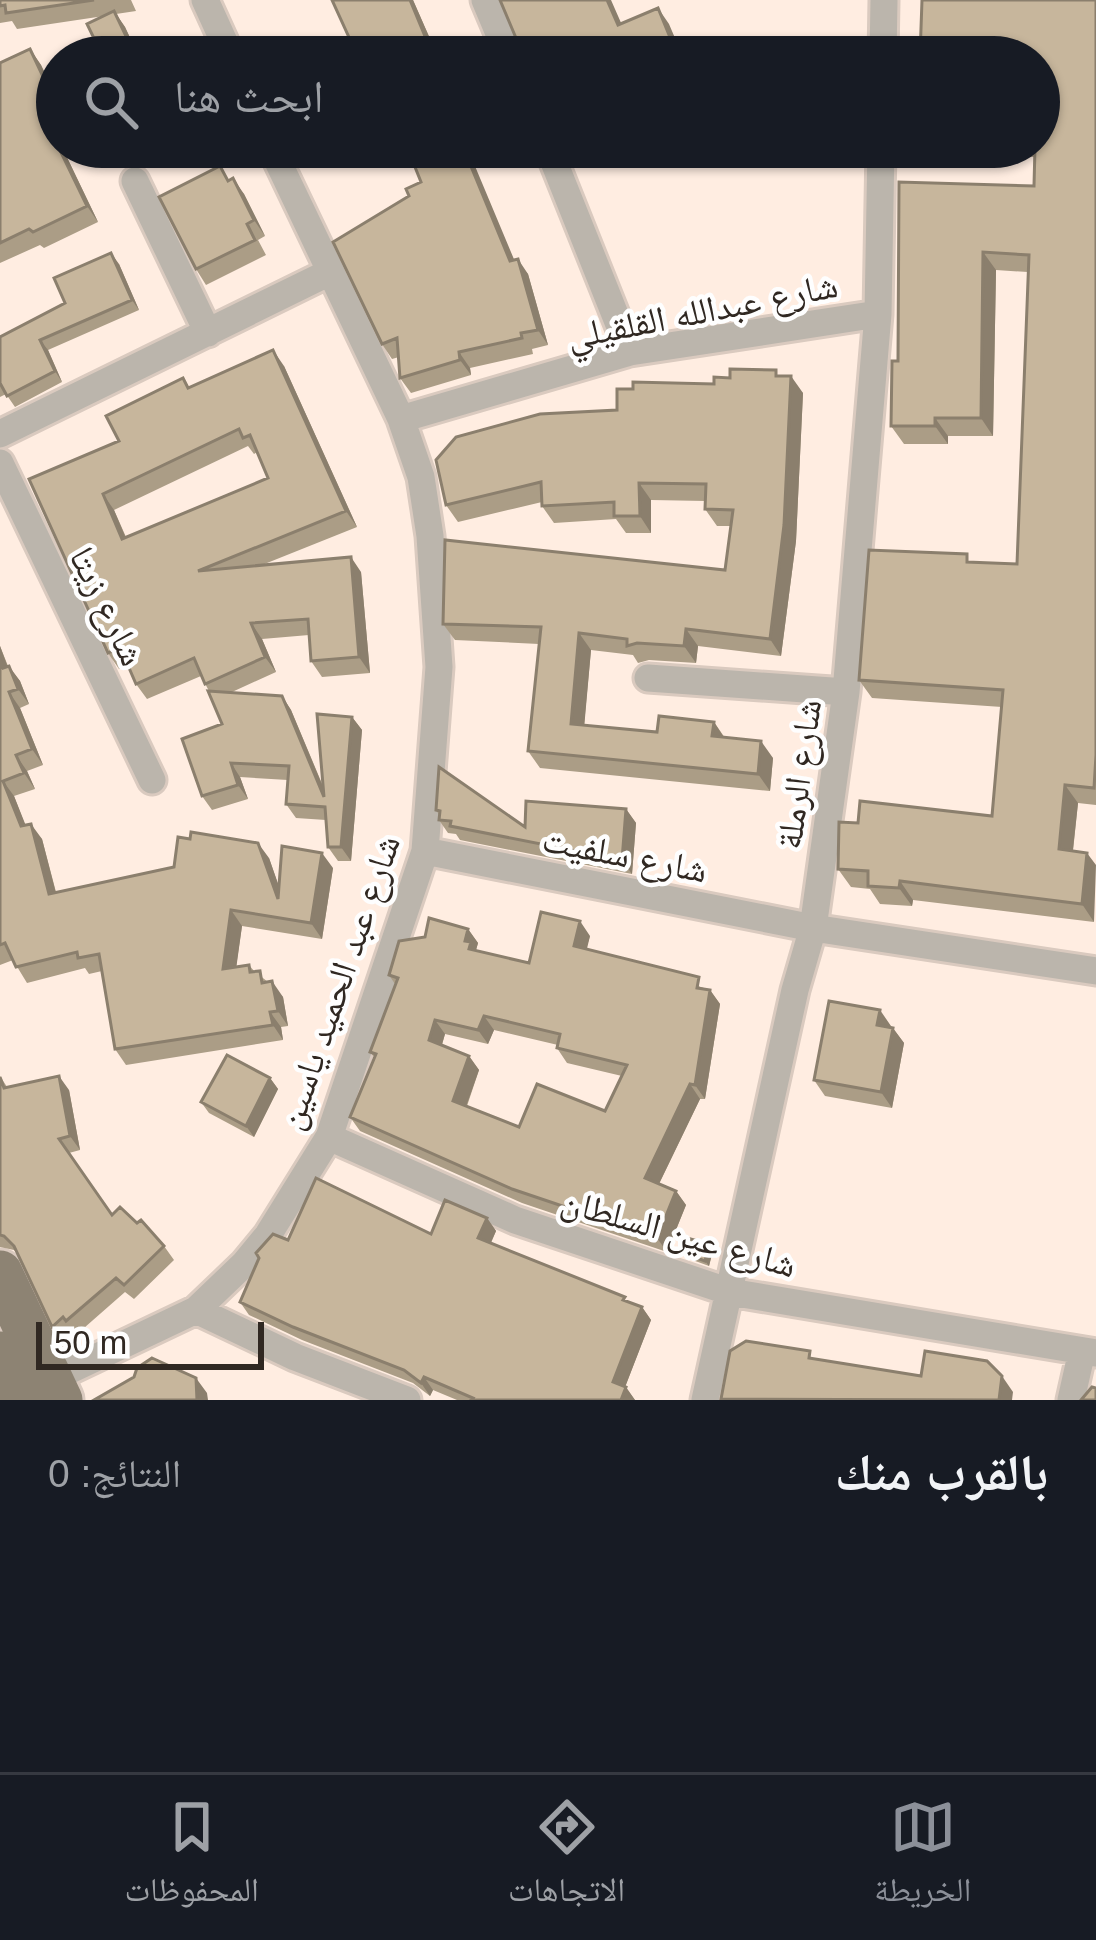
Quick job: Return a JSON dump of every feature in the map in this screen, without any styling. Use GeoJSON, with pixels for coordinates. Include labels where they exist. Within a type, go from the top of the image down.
{"type":"FeatureCollection","features":[{"type":"Feature","properties":{"kind":"main road"},"geometry":{"type":"LineString","coordinates":[[0,1273],[44,1393]]}},
{"type":"Feature","properties":{"kind":"main road"},"geometry":{"type":"LineString","coordinates":[[0,1354],[44,1393]]}},
{"type":"Feature","properties":{"kind":"street"},"geometry":{"type":"LineString","coordinates":[[205,0],[221,36]]}},
{"type":"Feature","properties":{"kind":"street"},"geometry":{"type":"LineString","coordinates":[[485,0],[500,36]]}},
{"type":"Feature","properties":{"kind":"street"},"geometry":{"type":"LineString","coordinates":[[883,36],[884,0]]}},
{"type":"Feature","properties":{"kind":"street","name":"شارع عبد الحميد ياسين"},"geometry":{"type":"LineString","coordinates":[[44,1393],[196,1310],[268,1234],[328,1137],[425,851],[439,668],[421,476],[401,419],[280,168]]}},
{"type":"Feature","properties":{"kind":"street"},"geometry":{"type":"LineString","coordinates":[[556,168],[630,352]]}},
{"type":"Feature","properties":{"kind":"street","name":"شارع الرملة"},"geometry":{"type":"LineString","coordinates":[[705,1400],[790,1010],[813,928],[846,692],[878,314],[881,168]]}},
{"type":"Feature","properties":{"kind":"street"},"geometry":{"type":"LineString","coordinates":[[135,181],[208,333]]}},
{"type":"Feature","properties":{"kind":"street"},"geometry":{"type":"LineString","coordinates":[[0,434],[328,273]]}},
{"type":"Feature","properties":{"kind":"street","name":"شارع عبدالله القلقيلي"},"geometry":{"type":"LineString","coordinates":[[401,419],[630,352],[878,314]]}},
{"type":"Feature","properties":{"kind":"street","name":"شارع زيتا"},"geometry":{"type":"LineString","coordinates":[[0,463],[152,781]]}},
{"type":"Feature","properties":{"kind":"street"},"geometry":{"type":"LineString","coordinates":[[648,678],[846,692]]}},
{"type":"Feature","properties":{"kind":"street","name":"شارع سلفيت"},"geometry":{"type":"LineString","coordinates":[[425,851],[813,928],[1096,970]]}},
{"type":"Feature","properties":{"kind":"street","name":"شارع عين السلطان"},"geometry":{"type":"LineString","coordinates":[[328,1137],[515,1220],[730,1292],[1089,1352]]}},
{"type":"Feature","properties":{"kind":"street"},"geometry":{"type":"LineString","coordinates":[[196,1310],[295,1357],[407,1400]]}},
{"type":"Feature","properties":{"kind":"street"},"geometry":{"type":"LineString","coordinates":[[1071,1400],[1089,1352]]}},
{"type":"Feature","properties":{"kind":"building"},"geometry":{"type":"Polygon","coordinates":[[[0,0],[94,0],[6,13],[0,0]]]}},
{"type":"Feature","properties":{"kind":"building"},"geometry":{"type":"Polygon","coordinates":[[[332,0],[410,0],[425,36],[348,36],[332,0]]]}},
{"type":"Feature","properties":{"kind":"building"},"geometry":{"type":"Polygon","coordinates":[[[500,0],[607,0],[618,25],[658,8],[669,36],[515,36],[500,0]]]}},
{"type":"Feature","properties":{"kind":"building"},"geometry":{"type":"Polygon","coordinates":[[[922,0],[1096,0],[1096,755],[1094,788],[1065,785],[1059,849],[1087,853],[1082,904],[900,881],[899,888],[868,886],[868,871],[838,869],[839,822],[858,823],[860,801],[992,816],[1003,690],[859,680],[869,550],[967,554],[967,562],[1017,564],[1029,255],[983,252],[981,418],[935,418],[935,426],[891,426],[892,361],[898,361],[899,182],[1034,186],[1034,168],[1060,168],[1060,36],[921,36],[922,0]]]}},
{"type":"Feature","properties":{"kind":"building"},"geometry":{"type":"Polygon","coordinates":[[[114,11],[126,36],[93,36],[87,24],[114,11]]]}},
{"type":"Feature","properties":{"kind":"building"},"geometry":{"type":"Polygon","coordinates":[[[30,49],[36,62],[36,168],[69,168],[87,206],[0,243],[0,63],[30,49]]]}},
{"type":"Feature","properties":{"kind":"building"},"geometry":{"type":"Polygon","coordinates":[[[221,168],[228,181],[233,178],[254,220],[247,224],[255,240],[196,269],[159,197],[221,168]]]}},
{"type":"Feature","properties":{"kind":"building"},"geometry":{"type":"Polygon","coordinates":[[[415,168],[472,168],[510,261],[518,259],[538,330],[459,352],[460,360],[400,378],[397,338],[382,344],[333,242],[409,196],[406,189],[421,182],[415,168]]]}},
{"type":"Feature","properties":{"kind":"building"},"geometry":{"type":"Polygon","coordinates":[[[111,253],[132,300],[40,340],[55,371],[7,396],[0,383],[0,337],[65,303],[54,278],[111,253]]]}},
{"type":"Feature","properties":{"kind":"building"},"geometry":{"type":"Polygon","coordinates":[[[273,350],[346,511],[198,571],[351,557],[359,657],[311,661],[308,619],[251,623],[265,657],[205,684],[194,658],[136,684],[120,647],[108,653],[29,479],[119,441],[106,416],[183,378],[188,388],[273,350]],[[239,429],[103,494],[122,539],[268,478],[250,435],[243,438],[239,429]]]}},
{"type":"Feature","properties":{"kind":"building"},"geometry":{"type":"Polygon","coordinates":[[[730,369],[776,370],[776,376],[791,376],[784,525],[770,639],[686,629],[684,646],[627,646],[627,639],[579,633],[571,724],[657,732],[659,716],[714,722],[712,736],[761,741],[758,774],[528,751],[541,627],[443,624],[445,540],[725,570],[733,510],[705,509],[706,484],[639,483],[640,516],[614,516],[614,502],[542,506],[541,482],[446,505],[436,460],[456,437],[540,414],[617,410],[617,389],[633,389],[633,382],[714,384],[714,377],[730,378],[730,369]]]}},
{"type":"Feature","properties":{"kind":"building"},"geometry":{"type":"Polygon","coordinates":[[[0,659],[3,668],[9,666],[18,689],[9,692],[32,749],[16,755],[24,773],[3,781],[21,826],[31,824],[49,894],[174,867],[178,837],[190,839],[191,832],[258,843],[278,899],[282,846],[322,853],[311,923],[231,910],[223,969],[249,965],[250,972],[260,971],[262,983],[272,981],[278,1011],[270,1012],[273,1025],[115,1049],[99,954],[78,958],[77,952],[16,967],[5,943],[0,945],[0,659]]]}},
{"type":"Feature","properties":{"kind":"building"},"geometry":{"type":"Polygon","coordinates":[[[208,691],[282,696],[324,797],[317,714],[352,717],[341,847],[328,847],[325,807],[286,804],[289,766],[231,763],[238,785],[202,796],[182,739],[222,724],[208,691]]]}},
{"type":"Feature","properties":{"kind":"building"},"geometry":{"type":"Polygon","coordinates":[[[439,767],[525,827],[526,801],[626,809],[622,860],[450,826],[451,821],[439,820],[436,810],[439,767]]]}},
{"type":"Feature","properties":{"kind":"building"},"geometry":{"type":"Polygon","coordinates":[[[541,912],[580,921],[574,946],[699,977],[697,988],[710,990],[695,1085],[690,1084],[645,1178],[676,1191],[657,1238],[512,1189],[350,1117],[376,1054],[370,1052],[398,978],[389,975],[399,941],[425,937],[429,918],[468,929],[469,949],[529,963],[541,912]],[[484,1016],[478,1030],[435,1020],[429,1040],[469,1056],[453,1101],[519,1127],[537,1084],[605,1111],[627,1065],[557,1048],[560,1034],[484,1016]]]}},
{"type":"Feature","properties":{"kind":"building"},"geometry":{"type":"Polygon","coordinates":[[[829,1001],[880,1010],[877,1025],[893,1028],[881,1092],[814,1080],[829,1001]]]}},
{"type":"Feature","properties":{"kind":"building"},"geometry":{"type":"Polygon","coordinates":[[[227,1055],[270,1078],[246,1126],[201,1102],[227,1055]]]}},
{"type":"Feature","properties":{"kind":"building"},"geometry":{"type":"Polygon","coordinates":[[[59,1076],[70,1136],[59,1139],[112,1215],[120,1207],[137,1223],[141,1220],[164,1246],[124,1285],[116,1278],[66,1321],[63,1317],[52,1327],[14,1246],[0,1235],[0,1077],[4,1088],[59,1076]]]}},
{"type":"Feature","properties":{"kind":"building"},"geometry":{"type":"Polygon","coordinates":[[[316,1178],[431,1234],[445,1200],[487,1218],[478,1238],[642,1307],[613,1382],[626,1387],[621,1400],[471,1400],[424,1377],[421,1383],[404,1370],[240,1302],[259,1258],[256,1253],[273,1234],[288,1240],[316,1178]]]}},
{"type":"Feature","properties":{"kind":"building"},"geometry":{"type":"Polygon","coordinates":[[[687,1238],[709,1244],[705,1261],[683,1253],[687,1238]]]}},
{"type":"Feature","properties":{"kind":"building"},"geometry":{"type":"Polygon","coordinates":[[[746,1341],[810,1351],[809,1358],[921,1376],[925,1351],[987,1361],[1002,1376],[999,1400],[721,1399],[730,1351],[746,1341]]]}},
{"type":"Feature","properties":{"kind":"building"},"geometry":{"type":"Polygon","coordinates":[[[152,1358],[196,1378],[197,1400],[94,1400],[134,1377],[137,1368],[152,1358]]]}},
{"type":"Feature","properties":{"kind":"building"},"geometry":{"type":"Polygon","coordinates":[[[1092,1387],[1096,1400],[1081,1400],[1092,1387]]]}}]}
